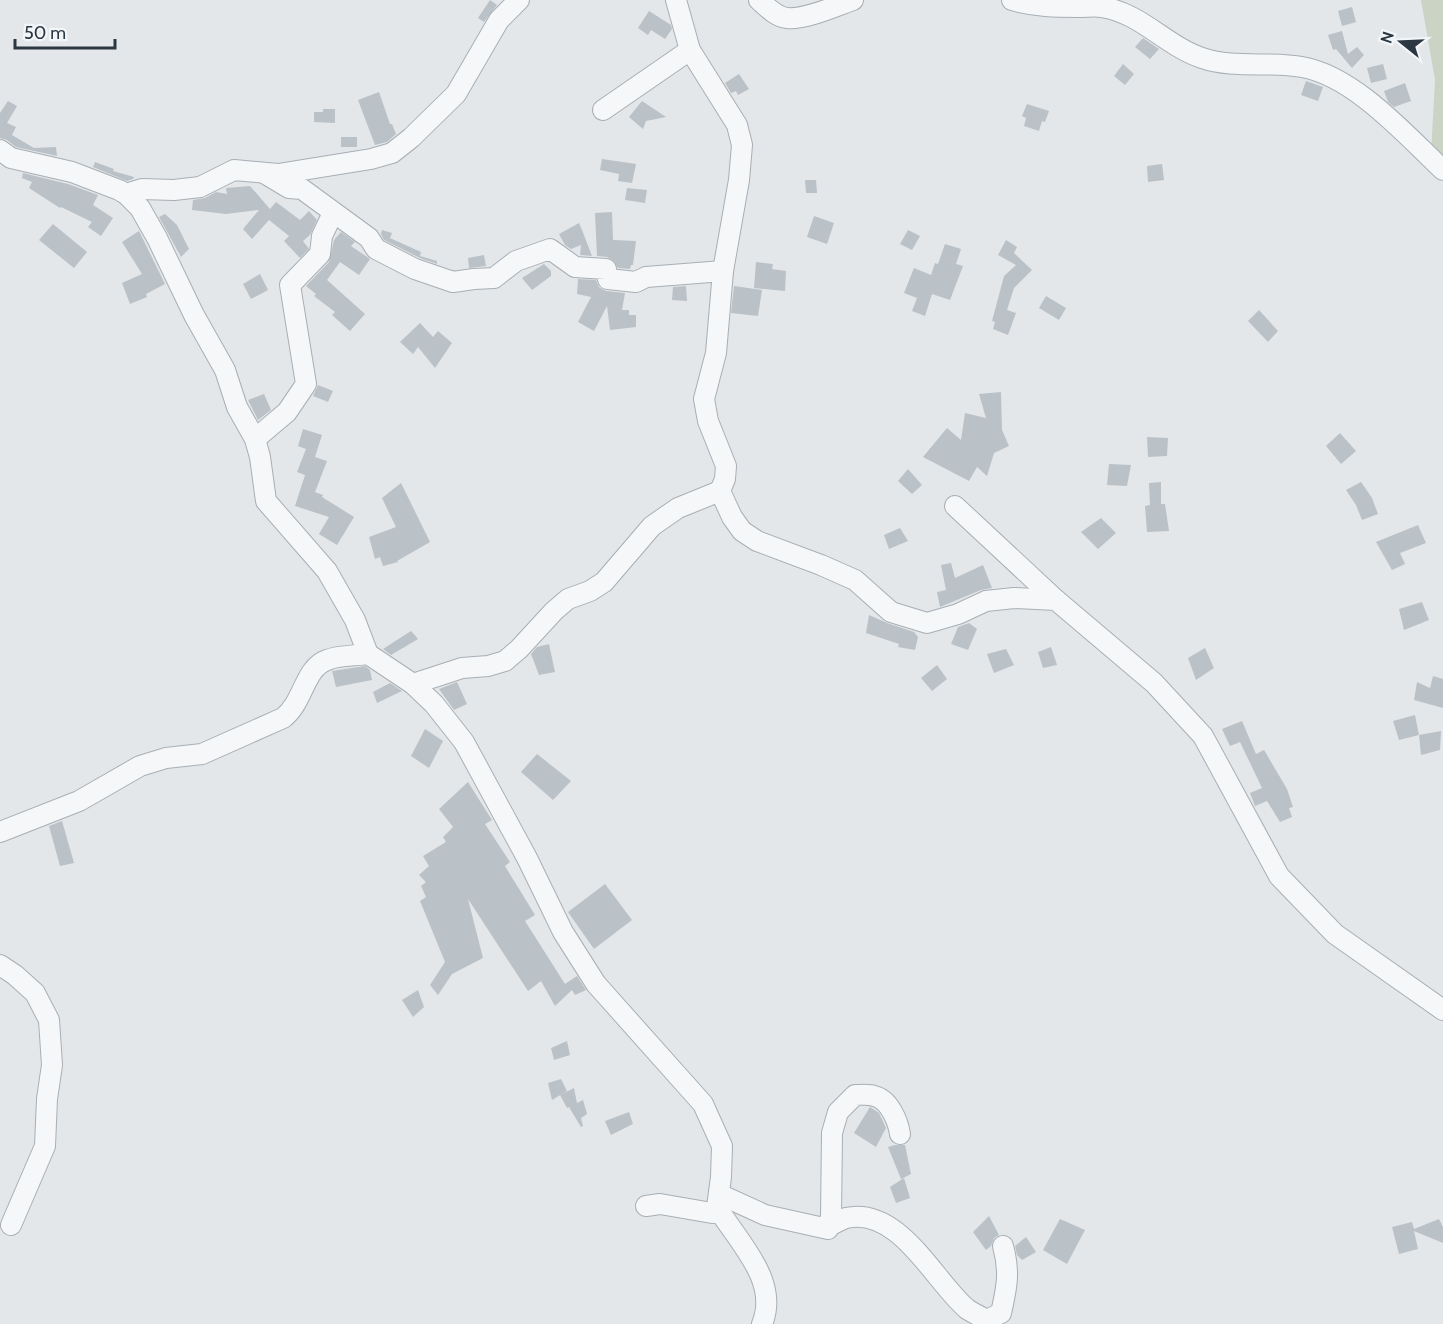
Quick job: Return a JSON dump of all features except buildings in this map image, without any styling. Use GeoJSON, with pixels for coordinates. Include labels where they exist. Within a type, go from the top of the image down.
{"type":"FeatureCollection","features":[{"type":"Feature","properties":{"kind":"street"},"geometry":{"type":"LineString","coordinates":[[126,194],[142,189],[174,190],[200,187],[234,171],[278,174],[370,159],[392,153],[411,138],[456,94],[499,20],[519,0]]}},
{"type":"Feature","properties":{"kind":"street"},"geometry":{"type":"LineString","coordinates":[[413,684],[462,668],[488,666],[505,661],[568,599],[590,591],[604,582],[633,545],[652,526],[678,508],[720,491],[725,479],[726,466],[708,421],[704,399],[716,353],[723,271],[739,180],[742,145],[737,125],[690,50],[676,0]]}},
{"type":"Feature","properties":{"kind":"street"},"geometry":{"type":"LineString","coordinates":[[759,0],[774,13],[788,18],[807,15],[853,0]]}},
{"type":"Feature","properties":{"kind":"street"},"geometry":{"type":"LineString","coordinates":[[1012,0],[1043,7],[1100,3],[1128,14],[1178,47],[1203,59],[1229,63],[1304,67],[1331,78],[1378,107],[1443,170]]}},
{"type":"Feature","properties":{"kind":"street"},"geometry":{"type":"LineString","coordinates":[[603,110],[690,50]]}},
{"type":"Feature","properties":{"kind":"street"},"geometry":{"type":"LineString","coordinates":[[0,150],[11,159],[72,172],[126,194],[140,208],[189,306],[225,370],[237,407],[255,439],[266,501],[327,571],[356,620],[368,654],[413,684],[434,704],[464,742],[527,858],[562,932],[597,984],[703,1104],[722,1146],[718,1200],[712,1213],[660,1204],[646,1206]]}},
{"type":"Feature","properties":{"kind":"street"},"geometry":{"type":"LineString","coordinates":[[264,173],[289,188],[302,189],[369,238],[376,249],[416,269],[453,282],[494,278],[516,261],[550,249],[575,267],[606,270],[608,279],[636,282],[646,277],[723,271]]}},
{"type":"Feature","properties":{"kind":"street"},"geometry":{"type":"LineString","coordinates":[[255,439],[287,412],[306,384],[290,285],[320,254],[322,236],[333,213]]}},
{"type":"Feature","properties":{"kind":"street"},"geometry":{"type":"LineString","coordinates":[[720,491],[732,517],[742,531],[757,541],[855,580],[891,612],[927,622],[958,614],[987,601],[1014,598],[1056,600]]}},
{"type":"Feature","properties":{"kind":"street"},"geometry":{"type":"LineString","coordinates":[[955,507],[1056,600],[1154,683],[1203,736],[1279,876],[1335,934],[1443,1010]]}},
{"type":"Feature","properties":{"kind":"street"},"geometry":{"type":"LineString","coordinates":[[0,832],[79,801],[140,766],[165,758],[202,754],[284,718],[293,710],[310,673],[318,664],[328,659],[368,654]]}},
{"type":"Feature","properties":{"kind":"street"},"geometry":{"type":"LineString","coordinates":[[0,965],[35,993],[49,1020],[52,1065],[47,1099],[45,1146],[11,1225]]}},
{"type":"Feature","properties":{"kind":"street"},"geometry":{"type":"LineString","coordinates":[[829,1226],[832,1133],[838,1112],[855,1095],[876,1096],[887,1104],[898,1124],[900,1134]]}},
{"type":"Feature","properties":{"kind":"street"},"geometry":{"type":"LineString","coordinates":[[718,1200],[765,1215],[828,1230],[829,1226],[846,1218],[870,1219],[906,1240],[968,1309],[987,1320],[1001,1313],[1006,1293],[1008,1266],[1003,1246]]}},
{"type":"Feature","properties":{"kind":"street"},"geometry":{"type":"LineString","coordinates":[[718,1200],[762,1276],[766,1297],[765,1317],[762,1324]]}},
{"type":"Feature","properties":{"kind":"green space"},"geometry":{"type":"Polygon","coordinates":[[[1421,0],[1443,0],[1443,161],[1431,153],[1435,80],[1421,0]]]}}]}
